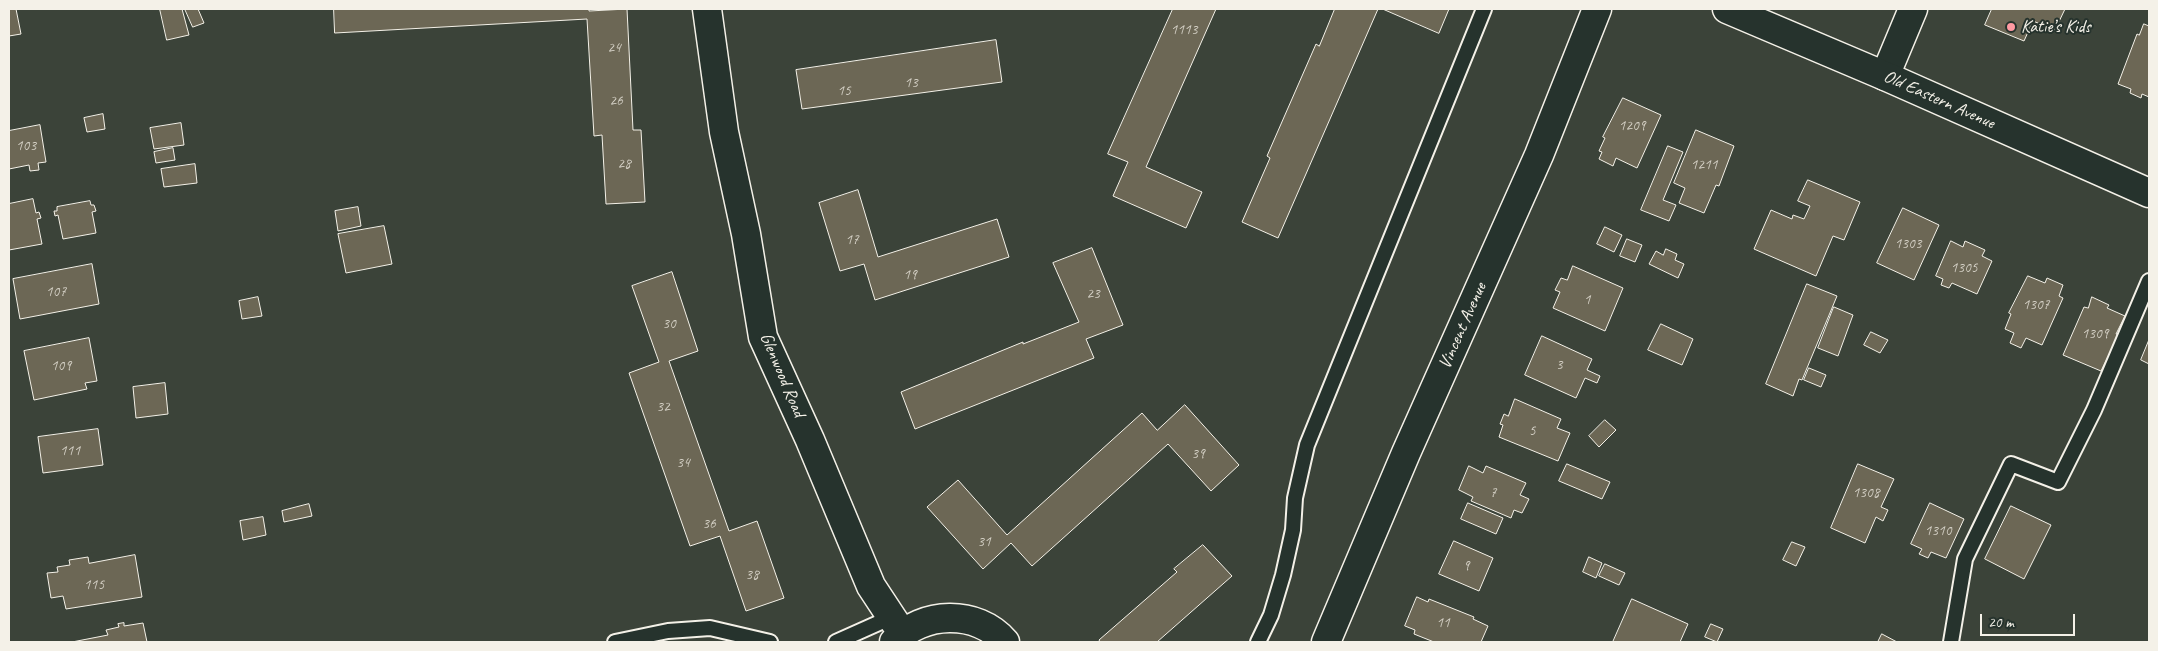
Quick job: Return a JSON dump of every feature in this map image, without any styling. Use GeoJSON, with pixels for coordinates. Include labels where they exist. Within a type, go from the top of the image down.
{"type":"FeatureCollection","features":[{"type":"Feature","properties":{"kind":"street","name":"Glenwood Road"},"geometry":{"type":"LineString","coordinates":[[707,9],[724,132],[746,234],[763,337],[810,440],[871,586],[896,631]]}},
{"type":"Feature","properties":{"kind":"street","name":"Vincent Avenue"},"geometry":{"type":"LineString","coordinates":[[1326,642],[1406,453],[1539,155],[1598,9]]}},
{"type":"Feature","properties":{"kind":"street","name":"Old Eastern Avenue"},"geometry":{"type":"LineString","coordinates":[[1727,9],[1885,76],[2149,194]]}},
{"type":"Feature","properties":{"kind":"street"},"geometry":{"type":"LineString","coordinates":[[1885,76],[1913,9]]}},
{"type":"Feature","properties":{"kind":"street"},"geometry":{"type":"LineString","coordinates":[[896,631],[925,621],[951,617],[976,622],[999,635],[1005,642]]}},
{"type":"Feature","properties":{"kind":"lane"},"geometry":{"type":"LineString","coordinates":[[1258,642],[1271,615],[1283,575],[1293,530],[1295,498],[1307,446],[1484,9]]}},
{"type":"Feature","properties":{"kind":"lane"},"geometry":{"type":"LineString","coordinates":[[1951,642],[1965,559],[2012,464],[2058,482],[2094,410],[2149,281]]}},
{"type":"Feature","properties":{"kind":"lane"},"geometry":{"type":"LineString","coordinates":[[615,642],[668,632],[710,628],[770,642]]}},
{"type":"Feature","properties":{"kind":"lane"},"geometry":{"type":"LineString","coordinates":[[836,642],[896,631]]}},
{"type":"Feature","properties":{"kind":"building"},"geometry":{"type":"Polygon","coordinates":[[[9,9],[16,9],[21,34],[9,36],[9,9]]]}},
{"type":"Feature","properties":{"kind":"building"},"geometry":{"type":"Polygon","coordinates":[[[160,9],[182,9],[189,35],[167,40],[160,9]]]}},
{"type":"Feature","properties":{"kind":"building"},"geometry":{"type":"Polygon","coordinates":[[[185,9],[198,9],[204,23],[193,27],[185,9]]]}},
{"type":"Feature","properties":{"kind":"building"},"geometry":{"type":"Polygon","coordinates":[[[334,9],[589,9],[589,11],[627,9],[633,130],[641,130],[645,202],[606,204],[602,135],[594,136],[587,19],[335,33],[334,9]]]}},
{"type":"Feature","properties":{"kind":"building"},"geometry":{"type":"Polygon","coordinates":[[[1173,9],[1216,9],[1146,167],[1202,192],[1186,228],[1113,196],[1128,162],[1108,154],[1173,9]]]}},
{"type":"Feature","properties":{"kind":"building"},"geometry":{"type":"Polygon","coordinates":[[[1335,9],[1378,9],[1278,238],[1242,222],[1270,158],[1267,156],[1316,44],[1319,46],[1335,9]]]}},
{"type":"Feature","properties":{"kind":"building"},"geometry":{"type":"Polygon","coordinates":[[[1383,9],[1449,9],[1439,33],[1383,9]]]}},
{"type":"Feature","properties":{"kind":"building","name":"Katie’s Kids"},"geometry":{"type":"Polygon","coordinates":[[[1992,9],[2065,9],[2055,30],[2033,21],[2024,41],[1985,25],[1992,9]]]}},
{"type":"Feature","properties":{"kind":"building"},"geometry":{"type":"Polygon","coordinates":[[[2144,24],[2149,26],[2149,97],[2142,94],[2141,98],[2130,93],[2131,89],[2118,84],[2137,34],[2139,35],[2144,24]]]}},
{"type":"Feature","properties":{"kind":"building"},"geometry":{"type":"Polygon","coordinates":[[[996,40],[1002,82],[802,109],[796,70],[996,40]]]}},
{"type":"Feature","properties":{"kind":"building"},"geometry":{"type":"Polygon","coordinates":[[[1623,98],[1661,115],[1637,168],[1616,158],[1613,166],[1599,159],[1602,152],[1599,151],[1605,138],[1603,137],[1623,98]]]}},
{"type":"Feature","properties":{"kind":"building"},"geometry":{"type":"Polygon","coordinates":[[[103,114],[105,129],[87,132],[84,118],[103,114]]]}},
{"type":"Feature","properties":{"kind":"building"},"geometry":{"type":"Polygon","coordinates":[[[181,123],[184,145],[154,149],[150,128],[181,123]]]}},
{"type":"Feature","properties":{"kind":"building"},"geometry":{"type":"Polygon","coordinates":[[[40,125],[46,162],[38,163],[39,170],[30,171],[29,165],[9,169],[9,131],[40,125]]]}},
{"type":"Feature","properties":{"kind":"building"},"geometry":{"type":"Polygon","coordinates":[[[1696,130],[1734,146],[1719,186],[1716,185],[1704,213],[1679,203],[1685,188],[1674,183],[1696,130]]]}},
{"type":"Feature","properties":{"kind":"building"},"geometry":{"type":"Polygon","coordinates":[[[1668,146],[1683,152],[1663,200],[1676,205],[1669,221],[1641,210],[1668,146]]]}},
{"type":"Feature","properties":{"kind":"building"},"geometry":{"type":"Polygon","coordinates":[[[173,148],[175,160],[156,163],[154,152],[173,148]]]}},
{"type":"Feature","properties":{"kind":"building"},"geometry":{"type":"Polygon","coordinates":[[[195,164],[197,183],[164,187],[161,169],[195,164]]]}},
{"type":"Feature","properties":{"kind":"building"},"geometry":{"type":"Polygon","coordinates":[[[1808,180],[1860,202],[1844,240],[1833,236],[1816,276],[1754,249],[1771,210],[1792,219],[1793,215],[1804,219],[1810,206],[1798,201],[1808,180]]]}},
{"type":"Feature","properties":{"kind":"building"},"geometry":{"type":"Polygon","coordinates":[[[858,190],[878,257],[997,219],[1009,257],[875,300],[864,264],[840,271],[819,203],[858,190]]]}},
{"type":"Feature","properties":{"kind":"building"},"geometry":{"type":"Polygon","coordinates":[[[33,199],[36,213],[39,212],[41,218],[37,219],[42,244],[9,250],[9,204],[33,199]]]}},
{"type":"Feature","properties":{"kind":"building"},"geometry":{"type":"Polygon","coordinates":[[[90,201],[96,211],[92,212],[96,233],[63,239],[58,215],[55,216],[54,211],[57,211],[57,207],[90,201]]]}},
{"type":"Feature","properties":{"kind":"building"},"geometry":{"type":"Polygon","coordinates":[[[358,207],[361,226],[338,231],[335,211],[358,207]]]}},
{"type":"Feature","properties":{"kind":"building"},"geometry":{"type":"Polygon","coordinates":[[[1903,208],[1939,225],[1914,280],[1877,263],[1903,208]]]}},
{"type":"Feature","properties":{"kind":"building"},"geometry":{"type":"Polygon","coordinates":[[[384,226],[392,264],[346,273],[338,234],[384,226]]]}},
{"type":"Feature","properties":{"kind":"building"},"geometry":{"type":"Polygon","coordinates":[[[1605,227],[1622,235],[1614,252],[1597,244],[1605,227]]]}},
{"type":"Feature","properties":{"kind":"building"},"geometry":{"type":"Polygon","coordinates":[[[1627,239],[1642,245],[1635,262],[1620,256],[1627,239]]]}},
{"type":"Feature","properties":{"kind":"building"},"geometry":{"type":"Polygon","coordinates":[[[1951,241],[1963,247],[1965,241],[1985,250],[1982,256],[1992,261],[1977,294],[1952,283],[1949,288],[1941,285],[1943,279],[1936,276],[1951,241]]]}},
{"type":"Feature","properties":{"kind":"building"},"geometry":{"type":"Polygon","coordinates":[[[1092,248],[1123,325],[1086,339],[1094,358],[915,429],[901,392],[1023,342],[1023,344],[1079,322],[1053,263],[1092,248]]]}},
{"type":"Feature","properties":{"kind":"building"},"geometry":{"type":"Polygon","coordinates":[[[1666,249],[1677,254],[1675,260],[1684,264],[1678,278],[1649,264],[1656,251],[1663,255],[1666,249]]]}},
{"type":"Feature","properties":{"kind":"building"},"geometry":{"type":"Polygon","coordinates":[[[92,264],[99,304],[20,319],[13,279],[92,264]]]}},
{"type":"Feature","properties":{"kind":"building"},"geometry":{"type":"Polygon","coordinates":[[[1573,266],[1623,288],[1605,331],[1553,308],[1560,292],[1555,290],[1561,278],[1567,280],[1573,266]]]}},
{"type":"Feature","properties":{"kind":"building"},"geometry":{"type":"Polygon","coordinates":[[[672,272],[698,351],[669,361],[729,531],[757,521],[784,598],[746,611],[720,536],[690,546],[629,373],[659,362],[632,286],[672,272]]]}},
{"type":"Feature","properties":{"kind":"building"},"geometry":{"type":"Polygon","coordinates":[[[2028,276],[2045,283],[2047,278],[2063,285],[2059,296],[2063,298],[2042,345],[2026,338],[2021,348],[2010,343],[2014,333],[2005,329],[2011,314],[2009,313],[2028,276]]]}},
{"type":"Feature","properties":{"kind":"building"},"geometry":{"type":"Polygon","coordinates":[[[1807,284],[1837,296],[1802,380],[1799,379],[1793,396],[1766,384],[1807,284]]]}},
{"type":"Feature","properties":{"kind":"building"},"geometry":{"type":"Polygon","coordinates":[[[258,297],[262,316],[242,319],[239,301],[258,297]]]}},
{"type":"Feature","properties":{"kind":"building"},"geometry":{"type":"Polygon","coordinates":[[[2092,297],[2109,305],[2107,308],[2125,316],[2116,334],[2119,335],[2101,371],[2063,355],[2084,307],[2088,308],[2092,297]]]}},
{"type":"Feature","properties":{"kind":"building"},"geometry":{"type":"Polygon","coordinates":[[[1834,307],[1853,315],[1838,356],[1818,348],[1834,307]]]}},
{"type":"Feature","properties":{"kind":"building"},"geometry":{"type":"Polygon","coordinates":[[[1661,324],[1693,339],[1682,365],[1648,350],[1661,324]]]}},
{"type":"Feature","properties":{"kind":"building"},"geometry":{"type":"Polygon","coordinates":[[[1871,332],[1888,340],[1880,353],[1864,345],[1871,332]]]}},
{"type":"Feature","properties":{"kind":"building"},"geometry":{"type":"Polygon","coordinates":[[[1542,336],[1592,359],[1587,370],[1600,376],[1597,383],[1585,378],[1576,398],[1525,375],[1542,336]]]}},
{"type":"Feature","properties":{"kind":"building"},"geometry":{"type":"Polygon","coordinates":[[[89,338],[97,381],[85,383],[87,389],[34,400],[24,351],[89,338]]]}},
{"type":"Feature","properties":{"kind":"building"},"geometry":{"type":"Polygon","coordinates":[[[2149,340],[2149,364],[2141,360],[2149,340]]]}},
{"type":"Feature","properties":{"kind":"building"},"geometry":{"type":"Polygon","coordinates":[[[1809,368],[1826,375],[1821,387],[1804,380],[1809,368]]]}},
{"type":"Feature","properties":{"kind":"building"},"geometry":{"type":"Polygon","coordinates":[[[165,383],[168,414],[136,418],[133,387],[165,383]]]}},
{"type":"Feature","properties":{"kind":"building"},"geometry":{"type":"Polygon","coordinates":[[[1515,399],[1561,419],[1557,428],[1570,433],[1558,461],[1499,437],[1503,425],[1500,424],[1504,414],[1508,416],[1515,399]]]}},
{"type":"Feature","properties":{"kind":"building"},"geometry":{"type":"Polygon","coordinates":[[[1185,405],[1239,465],[1211,491],[1168,444],[1032,566],[1011,543],[983,569],[927,507],[958,480],[1007,535],[1142,413],[1157,430],[1185,405]]]}},
{"type":"Feature","properties":{"kind":"building"},"geometry":{"type":"Polygon","coordinates":[[[1605,420],[1616,430],[1599,447],[1589,436],[1605,420]]]}},
{"type":"Feature","properties":{"kind":"building"},"geometry":{"type":"Polygon","coordinates":[[[98,429],[103,465],[43,473],[38,437],[98,429]]]}},
{"type":"Feature","properties":{"kind":"building"},"geometry":{"type":"Polygon","coordinates":[[[1567,464],[1610,482],[1602,499],[1559,481],[1567,464]]]}},
{"type":"Feature","properties":{"kind":"building"},"geometry":{"type":"Polygon","coordinates":[[[1858,464],[1894,479],[1881,507],[1888,510],[1883,521],[1876,517],[1865,543],[1831,528],[1858,464]]]}},
{"type":"Feature","properties":{"kind":"building"},"geometry":{"type":"Polygon","coordinates":[[[1469,466],[1483,473],[1486,466],[1526,483],[1520,495],[1529,499],[1522,513],[1514,510],[1511,518],[1471,501],[1473,497],[1459,490],[1469,466]]]}},
{"type":"Feature","properties":{"kind":"building"},"geometry":{"type":"Polygon","coordinates":[[[1468,503],[1503,518],[1496,534],[1461,519],[1468,503]]]}},
{"type":"Feature","properties":{"kind":"building"},"geometry":{"type":"Polygon","coordinates":[[[1930,503],[1964,519],[1946,558],[1931,552],[1928,558],[1919,554],[1922,549],[1911,544],[1930,503]]]}},
{"type":"Feature","properties":{"kind":"building"},"geometry":{"type":"Polygon","coordinates":[[[309,504],[312,516],[284,522],[282,511],[309,504]]]}},
{"type":"Feature","properties":{"kind":"building"},"geometry":{"type":"Polygon","coordinates":[[[2011,506],[2051,525],[2024,579],[1985,559],[2011,506]]]}},
{"type":"Feature","properties":{"kind":"building"},"geometry":{"type":"Polygon","coordinates":[[[263,517],[266,535],[243,540],[240,521],[263,517]]]}},
{"type":"Feature","properties":{"kind":"building"},"geometry":{"type":"Polygon","coordinates":[[[1454,541],[1493,558],[1479,591],[1439,574],[1454,541]]]}},
{"type":"Feature","properties":{"kind":"building"},"geometry":{"type":"Polygon","coordinates":[[[1792,542],[1805,547],[1796,566],[1783,560],[1792,542]]]}},
{"type":"Feature","properties":{"kind":"building"},"geometry":{"type":"Polygon","coordinates":[[[1203,545],[1232,576],[1157,642],[1100,642],[1099,640],[1177,572],[1174,569],[1203,545]]]}},
{"type":"Feature","properties":{"kind":"building"},"geometry":{"type":"Polygon","coordinates":[[[135,555],[142,597],[66,609],[63,596],[51,598],[47,573],[58,572],[57,567],[70,565],[69,560],[88,557],[89,563],[135,555]]]}},
{"type":"Feature","properties":{"kind":"building"},"geometry":{"type":"Polygon","coordinates":[[[1589,557],[1602,563],[1596,578],[1583,572],[1589,557]]]}},
{"type":"Feature","properties":{"kind":"building"},"geometry":{"type":"Polygon","coordinates":[[[1605,564],[1625,573],[1619,585],[1599,576],[1605,564]]]}},
{"type":"Feature","properties":{"kind":"building"},"geometry":{"type":"Polygon","coordinates":[[[1417,597],[1428,602],[1429,599],[1474,617],[1473,619],[1488,626],[1481,642],[1434,642],[1414,634],[1415,630],[1405,626],[1417,597]]]}},
{"type":"Feature","properties":{"kind":"building"},"geometry":{"type":"Polygon","coordinates":[[[1632,599],[1688,624],[1680,642],[1613,642],[1632,599]]]}},
{"type":"Feature","properties":{"kind":"building"},"geometry":{"type":"Polygon","coordinates":[[[124,623],[124,626],[143,623],[147,642],[72,642],[108,635],[106,630],[119,627],[118,624],[124,623]]]}},
{"type":"Feature","properties":{"kind":"building"},"geometry":{"type":"Polygon","coordinates":[[[1711,624],[1723,629],[1717,642],[1705,637],[1711,624]]]}},
{"type":"Feature","properties":{"kind":"building"},"geometry":{"type":"Polygon","coordinates":[[[1882,634],[1897,642],[1878,642],[1882,634]]]}},
{"type":"Feature","properties":{"kind":"place","name":"Katie’s Kids"},"geometry":{"type":"Point","coordinates":[2011,27]}}]}
